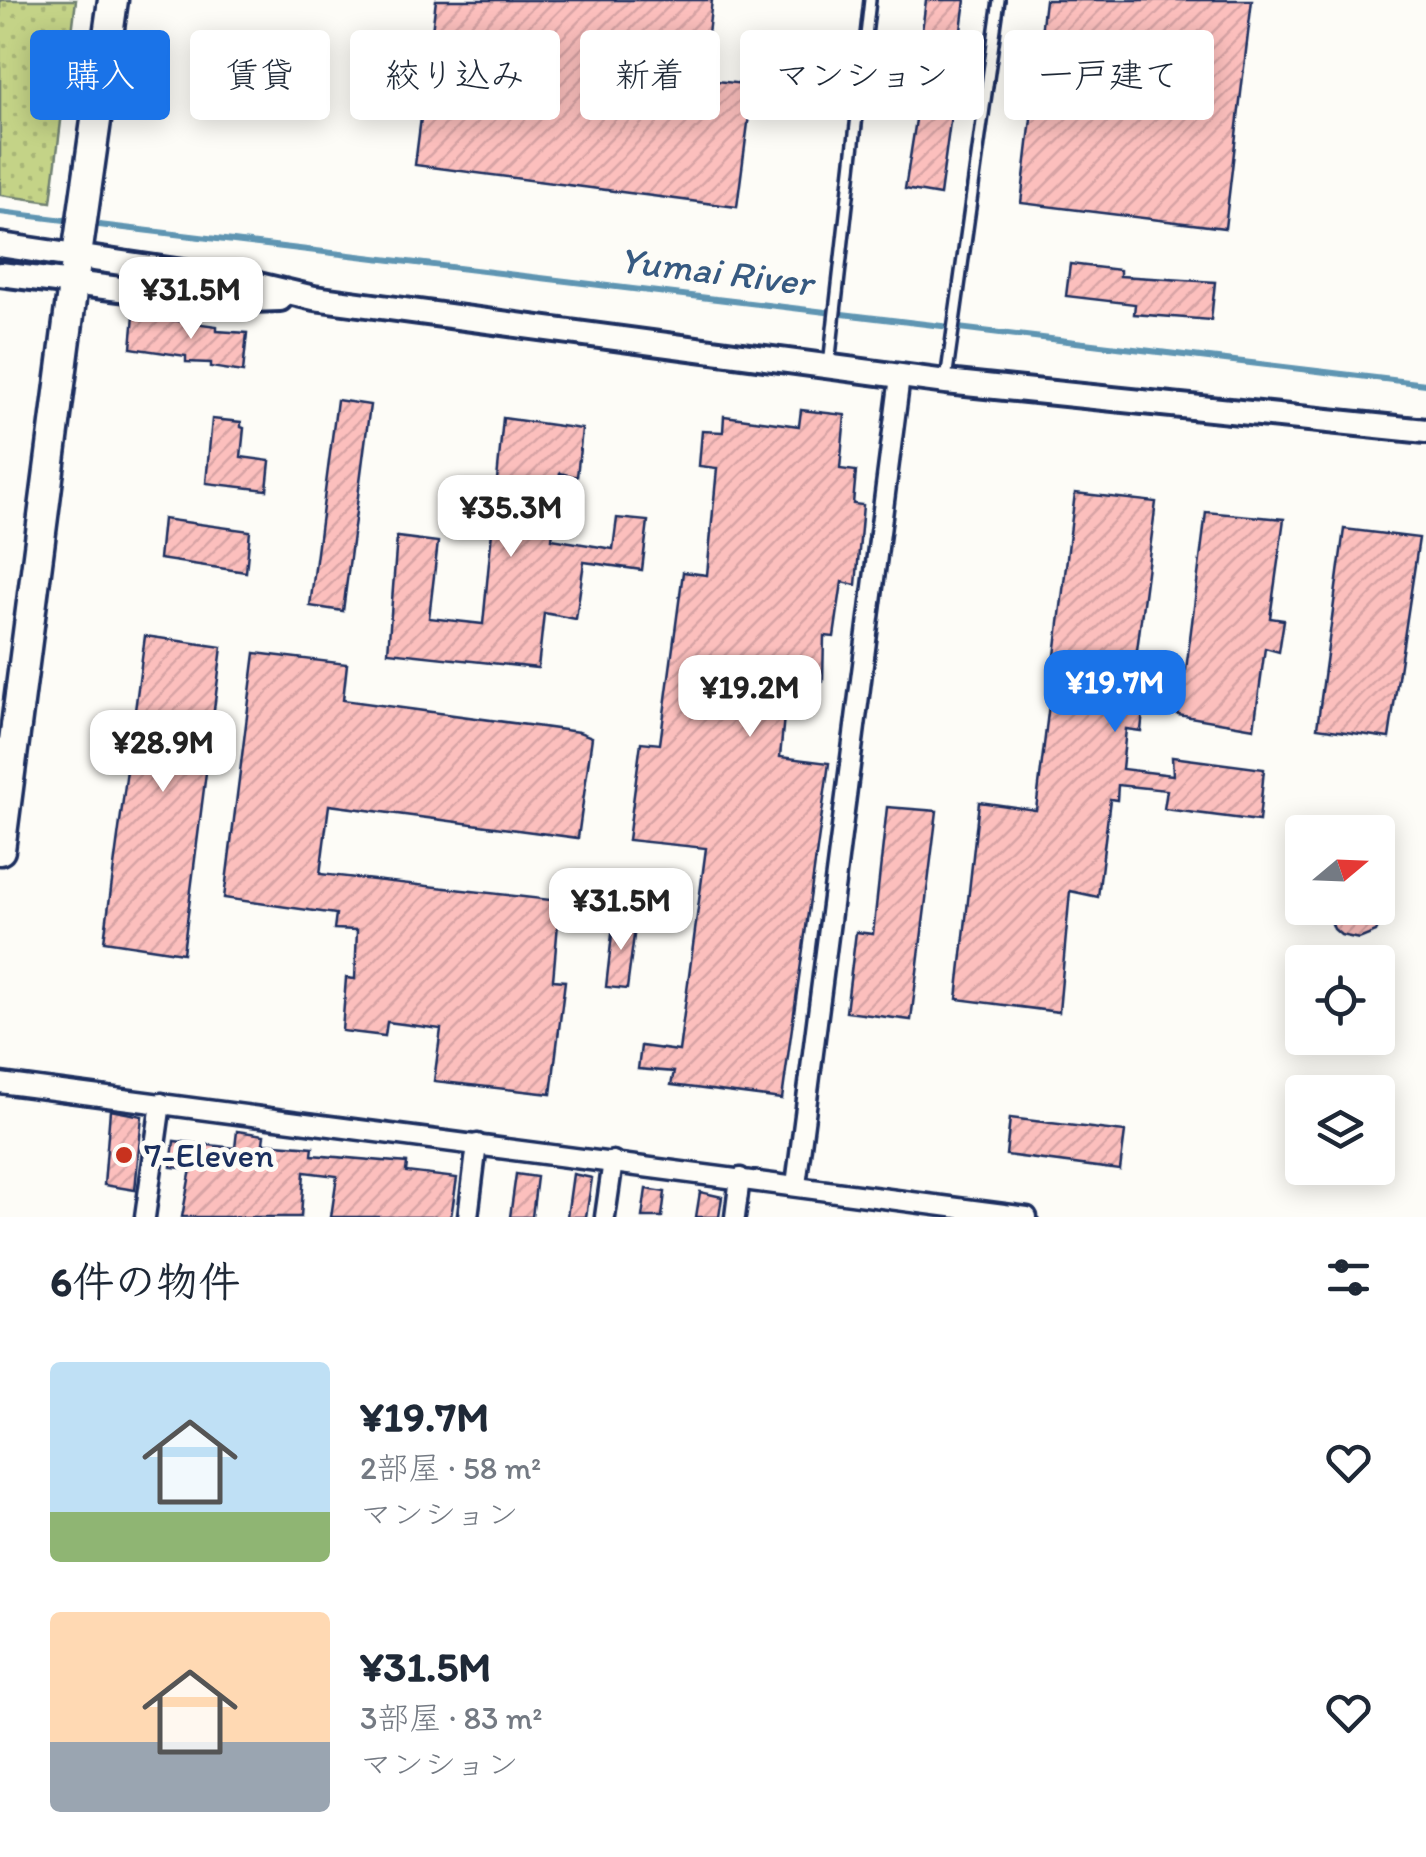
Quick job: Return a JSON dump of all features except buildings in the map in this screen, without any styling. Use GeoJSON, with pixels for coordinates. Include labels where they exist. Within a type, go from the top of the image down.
{"type":"FeatureCollection","features":[{"type":"Feature","properties":{"kind":"main road"},"geometry":{"type":"LineString","coordinates":[[0,850],[114,0]]}},
{"type":"Feature","properties":{"kind":"street"},"geometry":{"type":"LineString","coordinates":[[0,245],[80,245],[216,301],[314,298],[900,377],[1426,431]]}},
{"type":"Feature","properties":{"kind":"street"},"geometry":{"type":"LineString","coordinates":[[0,274],[80,245]]}},
{"type":"Feature","properties":{"kind":"street"},"geometry":{"type":"LineString","coordinates":[[796,1185],[900,377]]}},
{"type":"Feature","properties":{"kind":"street"},"geometry":{"type":"LineString","coordinates":[[0,1083],[1028,1217]]}},
{"type":"Feature","properties":{"kind":"street"},"geometry":{"type":"LineString","coordinates":[[145,1217],[161,1104]]}},
{"type":"Feature","properties":{"kind":"street"},"geometry":{"type":"LineString","coordinates":[[468,1217],[477,1144]]}},
{"type":"Feature","properties":{"kind":"street"},"geometry":{"type":"LineString","coordinates":[[606,1217],[612,1162]]}},
{"type":"Feature","properties":{"kind":"street"},"geometry":{"type":"LineString","coordinates":[[735,1217],[740,1178]]}},
{"type":"Feature","properties":{"kind":"street"},"geometry":{"type":"LineString","coordinates":[[866,1217],[869,1195]]}},
{"type":"Feature","properties":{"kind":"lane"},"geometry":{"type":"LineString","coordinates":[[828,368],[870,0]]}},
{"type":"Feature","properties":{"kind":"lane"},"geometry":{"type":"LineString","coordinates":[[946,382],[999,0]]}},
{"type":"Feature","properties":{"kind":"green space"},"geometry":{"type":"Polygon","coordinates":[[[0,0],[76,0],[72,30],[30,30],[30,120],[61,120],[51,202],[0,195],[0,0]]]}},
{"type":"Feature","properties":{"kind":"waterway","name":"Yumai River"},"geometry":{"type":"LineString","coordinates":[[0,212],[73,221]]}},
{"type":"Feature","properties":{"kind":"waterway","name":"Yumai River"},"geometry":{"type":"LineString","coordinates":[[91,224],[1426,384]]}},
{"type":"Feature","properties":{"kind":"place","name":"7-Eleven"},"geometry":{"type":"Point","coordinates":[124,1155]}}]}
